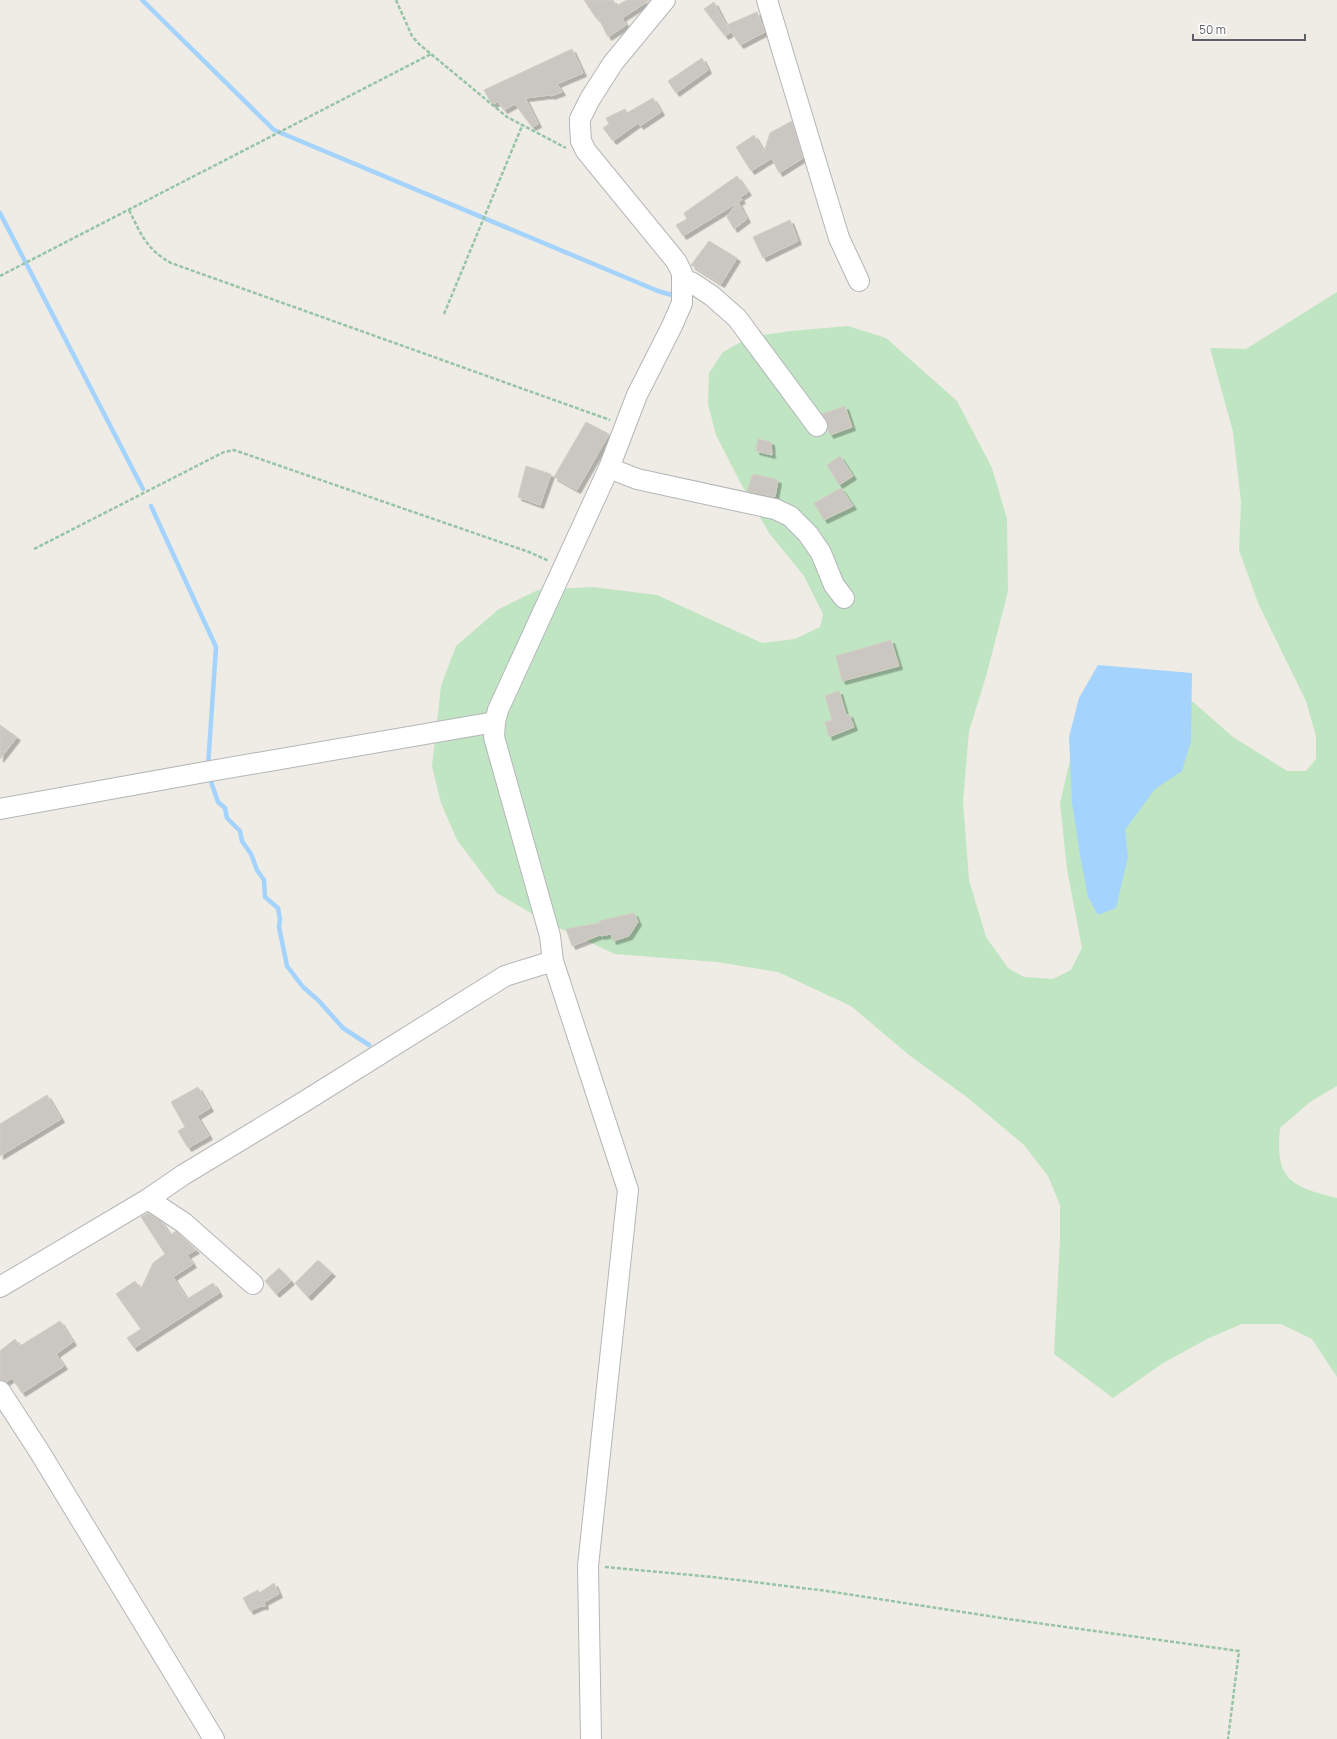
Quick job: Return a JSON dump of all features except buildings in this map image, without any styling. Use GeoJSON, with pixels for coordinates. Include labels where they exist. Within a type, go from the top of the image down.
{"type":"FeatureCollection","features":[{"type":"Feature","properties":{"kind":"street"},"geometry":{"type":"LineString","coordinates":[[591,1739],[588,1566],[628,1190],[553,962],[550,936],[494,737],[495,722],[498,710],[564,569],[609,468],[637,395],[682,303],[682,273],[676,261],[586,151],[580,132],[580,120],[590,99],[613,63],[665,0]]}},
{"type":"Feature","properties":{"kind":"street"},"geometry":{"type":"LineString","coordinates":[[767,0],[839,238],[844,252],[859,281]]}},
{"type":"Feature","properties":{"kind":"street"},"geometry":{"type":"LineString","coordinates":[[682,285],[691,282],[712,296],[737,318],[817,426]]}},
{"type":"Feature","properties":{"kind":"street"},"geometry":{"type":"LineString","coordinates":[[609,468],[637,479],[775,509],[790,516],[808,534],[822,553],[834,585],[844,598]]}},
{"type":"Feature","properties":{"kind":"street"},"geometry":{"type":"LineString","coordinates":[[0,809],[209,771],[495,722]]}},
{"type":"Feature","properties":{"kind":"street"},"geometry":{"type":"LineString","coordinates":[[0,1287],[148,1199],[183,1175],[302,1104],[505,976],[553,962]]}},
{"type":"Feature","properties":{"kind":"street"},"geometry":{"type":"LineString","coordinates":[[148,1199],[184,1222],[253,1284]]}},
{"type":"Feature","properties":{"kind":"street"},"geometry":{"type":"LineString","coordinates":[[0,1390],[214,1739]]}},
{"type":"Feature","properties":{"kind":"path"},"geometry":{"type":"LineString","coordinates":[[396,0],[412,36],[431,54],[507,117],[565,148],[586,151]]}},
{"type":"Feature","properties":{"kind":"path"},"geometry":{"type":"LineString","coordinates":[[0,276],[277,135],[431,54]]}},
{"type":"Feature","properties":{"kind":"path"},"geometry":{"type":"LineString","coordinates":[[444,314],[522,126]]}},
{"type":"Feature","properties":{"kind":"path"},"geometry":{"type":"LineString","coordinates":[[129,210],[146,243],[154,252],[171,263],[625,426]]}},
{"type":"Feature","properties":{"kind":"path"},"geometry":{"type":"LineString","coordinates":[[34,549],[224,452],[234,450],[529,552],[564,569]]}},
{"type":"Feature","properties":{"kind":"path"},"geometry":{"type":"LineString","coordinates":[[588,1566],[713,1577],[826,1591],[1031,1622],[1239,1651],[1228,1739]]}},
{"type":"Feature","properties":{"kind":"green space"},"geometry":{"type":"Polygon","coordinates":[[[1337,292],[1337,1086],[1310,1102],[1280,1128],[1279,1145],[1280,1159],[1283,1170],[1289,1178],[1308,1189],[1337,1198],[1337,1377],[1312,1339],[1281,1324],[1242,1324],[1209,1338],[1163,1363],[1113,1398],[1054,1354],[1060,1239],[1060,1205],[1048,1176],[1024,1145],[968,1098],[909,1055],[851,1006],[778,972],[717,962],[615,954],[546,922],[497,893],[457,840],[441,803],[432,766],[441,686],[456,646],[499,609],[538,590],[592,587],[657,595],[762,643],[795,639],[820,627],[823,614],[804,576],[769,533],[716,435],[708,404],[709,373],[723,352],[750,337],[791,331],[848,326],[886,338],[957,401],[992,468],[1007,519],[1008,591],[987,673],[969,731],[963,801],[969,880],[986,937],[1008,968],[1024,977],[1053,979],[1071,970],[1082,948],[1067,869],[1060,803],[1078,726],[1116,671],[1136,668],[1168,680],[1233,737],[1287,771],[1306,771],[1316,759],[1316,736],[1306,701],[1258,603],[1239,550],[1241,502],[1233,432],[1210,348],[1246,349],[1337,292]]]}},
{"type":"Feature","properties":{"kind":"water"},"geometry":{"type":"Polygon","coordinates":[[[1098,665],[1192,673],[1191,741],[1182,771],[1155,789],[1125,830],[1128,857],[1116,908],[1098,915],[1088,897],[1081,861],[1072,803],[1069,737],[1079,698],[1098,665]]]}},
{"type":"Feature","properties":{"kind":"waterway"},"geometry":{"type":"LineString","coordinates":[[142,0],[274,130],[658,291],[675,296]]}},
{"type":"Feature","properties":{"kind":"waterway"},"geometry":{"type":"LineString","coordinates":[[0,213],[143,489]]}},
{"type":"Feature","properties":{"kind":"waterway"},"geometry":{"type":"LineString","coordinates":[[151,506],[216,647],[208,767]]}},
{"type":"Feature","properties":{"kind":"waterway"},"geometry":{"type":"LineString","coordinates":[[209,776],[218,802],[225,808],[227,818],[240,831],[242,841],[251,854],[257,870],[264,880],[265,897],[278,908],[280,919],[279,927],[287,966],[303,987],[318,1000],[343,1028],[369,1045]]}}]}
